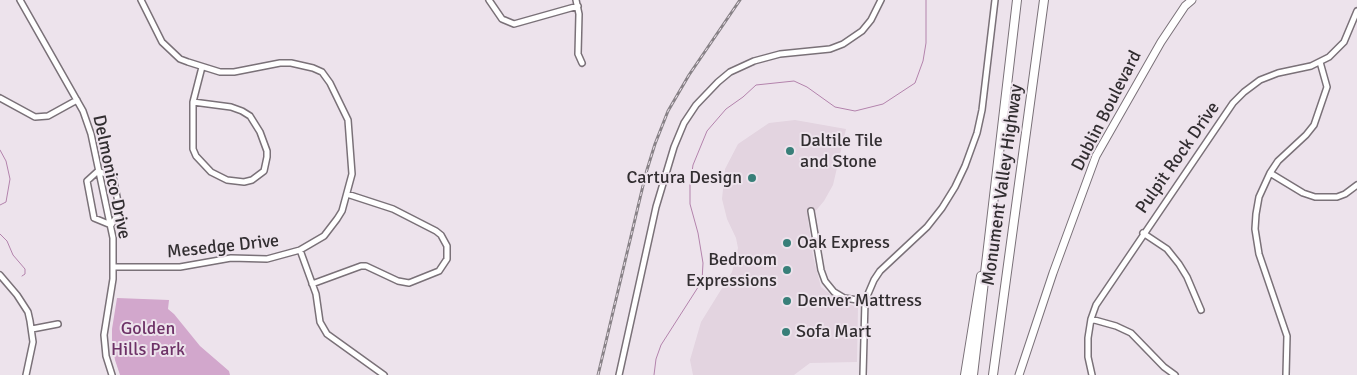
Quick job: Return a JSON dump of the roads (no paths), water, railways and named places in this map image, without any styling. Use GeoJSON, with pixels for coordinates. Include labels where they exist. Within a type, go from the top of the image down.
{"type":"FeatureCollection","features":[{"type":"Feature","properties":{"kind":"highway","name":"Monument Valley Highway"},"geometry":{"type":"LineString","coordinates":[[973,375],[1017,0]]}},
{"type":"Feature","properties":{"kind":"highway","name":"Monument Valley Highway"},"geometry":{"type":"LineString","coordinates":[[993,375],[1044,0]]}},
{"type":"Feature","properties":{"kind":"highway"},"geometry":{"type":"LineString","coordinates":[[965,375],[980,281],[987,257]]}},
{"type":"Feature","properties":{"kind":"main road","name":"Dublin Boulevard"},"geometry":{"type":"LineString","coordinates":[[1020,375],[1053,273],[1096,156],[1161,42],[1185,6],[1192,0]]}},
{"type":"Feature","properties":{"kind":"street","name":"Delmonico Drive"},"geometry":{"type":"LineString","coordinates":[[20,0],[83,111],[88,126],[113,238],[114,267],[104,335],[106,356],[112,375]]}},
{"type":"Feature","properties":{"kind":"street","name":"Mesedge Drive"},"geometry":{"type":"LineString","coordinates":[[114,267],[180,267],[231,258],[267,260],[300,250],[316,242],[331,227],[342,211],[352,174],[348,120],[330,83],[322,72],[313,68],[291,64],[273,64],[227,73],[180,59],[166,47],[157,34],[140,0]]}},
{"type":"Feature","properties":{"kind":"street"},"geometry":{"type":"LineString","coordinates":[[489,0],[504,21],[514,24],[578,6]]}},
{"type":"Feature","properties":{"kind":"street"},"geometry":{"type":"LineString","coordinates":[[576,0],[578,6],[578,54],[582,63]]}},
{"type":"Feature","properties":{"kind":"street"},"geometry":{"type":"LineString","coordinates":[[619,375],[656,207],[674,147],[684,122],[696,105],[730,72],[754,61],[780,54],[830,49],[843,44],[862,30],[871,20],[881,0]]}},
{"type":"Feature","properties":{"kind":"street"},"geometry":{"type":"LineString","coordinates":[[863,375],[865,302],[874,280],[880,271],[927,227],[955,187],[977,133],[982,110],[994,0]]}},
{"type":"Feature","properties":{"kind":"street","name":"Pulpit Rock Drive"},"geometry":{"type":"LineString","coordinates":[[1092,375],[1088,347],[1091,319],[1099,300],[1143,233],[1238,97],[1254,84],[1271,76],[1311,66],[1329,57],[1340,47],[1357,11]]}},
{"type":"Feature","properties":{"kind":"street"},"geometry":{"type":"LineString","coordinates":[[1286,375],[1288,345],[1286,329],[1258,254],[1255,229],[1259,197],[1270,173],[1278,161],[1314,125],[1327,87],[1320,62]]}},
{"type":"Feature","properties":{"kind":"street"},"geometry":{"type":"LineString","coordinates":[[193,102],[231,107],[250,116],[260,132],[267,151],[264,171],[252,180],[244,182],[227,180],[206,168],[193,150],[193,102],[202,67]]}},
{"type":"Feature","properties":{"kind":"street"},"geometry":{"type":"LineString","coordinates":[[0,98],[28,115],[42,117],[77,100]]}},
{"type":"Feature","properties":{"kind":"street"},"geometry":{"type":"LineString","coordinates":[[98,171],[113,177],[120,212],[111,225],[94,218],[87,181],[98,171]]}},
{"type":"Feature","properties":{"kind":"street"},"geometry":{"type":"LineString","coordinates":[[1270,173],[1303,193],[1315,197],[1345,194],[1357,185]]}},
{"type":"Feature","properties":{"kind":"street"},"geometry":{"type":"LineString","coordinates":[[312,284],[360,266],[366,266],[398,281],[409,283],[439,271],[447,259],[447,246],[441,235],[436,231],[393,209],[347,194]]}},
{"type":"Feature","properties":{"kind":"street"},"geometry":{"type":"LineString","coordinates":[[811,212],[821,270],[825,281],[834,292],[844,298],[865,302]]}},
{"type":"Feature","properties":{"kind":"street"},"geometry":{"type":"LineString","coordinates":[[1143,233],[1167,249],[1179,264],[1187,277],[1201,310]]}},
{"type":"Feature","properties":{"kind":"street"},"geometry":{"type":"LineString","coordinates":[[300,250],[316,294],[318,316],[327,334],[384,375]]}},
{"type":"Feature","properties":{"kind":"street"},"geometry":{"type":"LineString","coordinates":[[0,274],[28,312],[33,342],[26,375]]}},
{"type":"Feature","properties":{"kind":"street"},"geometry":{"type":"LineString","coordinates":[[1091,319],[1116,326],[1130,333],[1164,367],[1175,375]]}},
{"type":"Feature","properties":{"kind":"street"},"geometry":{"type":"LineString","coordinates":[[32,329],[58,324]]}},
{"type":"Feature","properties":{"kind":"waterway"},"geometry":{"type":"LineString","coordinates":[[654,375],[656,359],[661,345],[702,281],[703,263],[698,233],[690,204],[690,185],[693,165],[707,131],[726,109],[756,85],[794,81],[807,87],[835,107],[855,111],[883,104],[915,83],[923,61],[926,43],[926,0]]}},
{"type":"Feature","properties":{"kind":"waterway"},"geometry":{"type":"LineString","coordinates":[[0,150],[6,161],[10,179],[6,202],[0,205]]}},
{"type":"Feature","properties":{"kind":"waterway"},"geometry":{"type":"LineString","coordinates":[[0,234],[7,241],[13,255],[25,269],[25,274],[22,276]]}},
{"type":"Feature","properties":{"kind":"railway"},"geometry":{"type":"LineString","coordinates":[[598,375],[646,173],[655,144],[668,111],[689,75],[740,0]]}},
{"type":"Feature","properties":{"kind":"place","name":"Daltile Tile and Stone"},"geometry":{"type":"Point","coordinates":[790,151]}},
{"type":"Feature","properties":{"kind":"place","name":"Cartura Design"},"geometry":{"type":"Point","coordinates":[752,178]}},
{"type":"Feature","properties":{"kind":"place","name":"Oak Express"},"geometry":{"type":"Point","coordinates":[787,243]}},
{"type":"Feature","properties":{"kind":"place","name":"Bedroom Expressions"},"geometry":{"type":"Point","coordinates":[787,270]}},
{"type":"Feature","properties":{"kind":"place","name":"Denver Mattress"},"geometry":{"type":"Point","coordinates":[787,301]}},
{"type":"Feature","properties":{"kind":"place","name":"Sofa Mart"},"geometry":{"type":"Point","coordinates":[786,332]}},
{"type":"Feature","properties":{"kind":"park label","name":"Golden Hills Park"},"geometry":{"type":"Point","coordinates":[148,339]}}]}
